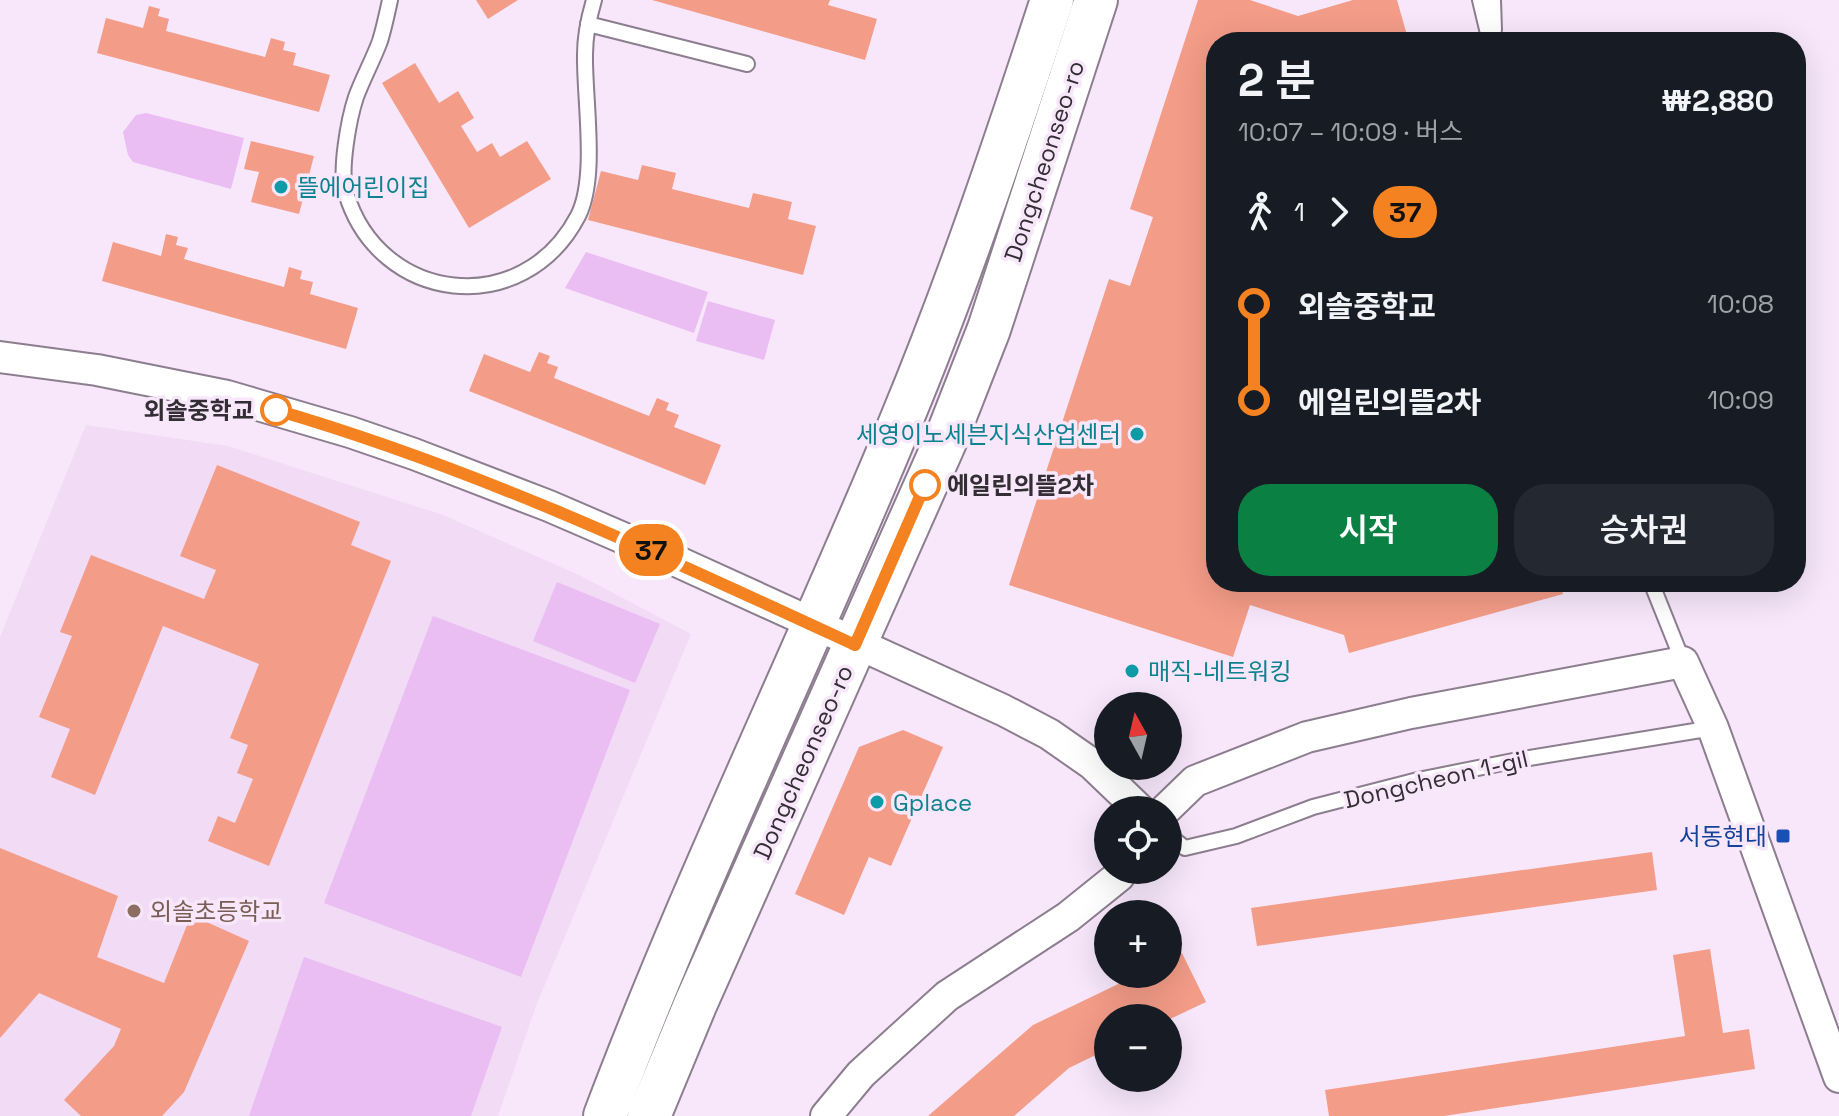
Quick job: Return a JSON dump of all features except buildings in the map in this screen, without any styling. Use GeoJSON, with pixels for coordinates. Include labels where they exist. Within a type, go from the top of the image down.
{"type":"FeatureCollection","features":[{"type":"Feature","properties":{"kind":"main road","name":"Dongcheonseo-ro"},"geometry":{"type":"LineString","coordinates":[[605,1116],[652,990],[901,421],[944,312],[1052,0]]}},
{"type":"Feature","properties":{"kind":"main road","name":"Dongcheonseo-ro"},"geometry":{"type":"LineString","coordinates":[[649,1116],[695,1005],[944,444],[989,329],[1096,0]]}},
{"type":"Feature","properties":{"kind":"street"},"geometry":{"type":"LineString","coordinates":[[0,357],[97,370],[227,396],[350,432],[549,506],[1003,710],[1049,734],[1092,764],[1125,796]]}},
{"type":"Feature","properties":{"kind":"street"},"geometry":{"type":"LineString","coordinates":[[1179,796],[1195,781],[1307,737],[1411,713],[1683,662],[1713,728],[1839,1077]]}},
{"type":"Feature","properties":{"kind":"street"},"geometry":{"type":"LineString","coordinates":[[826,1116],[861,1074],[947,996],[1068,917],[1109,884]]}},
{"type":"Feature","properties":{"kind":"lane"},"geometry":{"type":"LineString","coordinates":[[390,0],[380,40],[355,99],[345,155],[345,190],[364,234],[399,266],[421,278],[449,286],[503,283],[542,261],[578,215],[586,187],[585,52],[594,0]]}},
{"type":"Feature","properties":{"kind":"lane"},"geometry":{"type":"LineString","coordinates":[[1480,0],[1489,32]]}},
{"type":"Feature","properties":{"kind":"lane"},"geometry":{"type":"LineString","coordinates":[[1492,32],[1493,0]]}},
{"type":"Feature","properties":{"kind":"lane"},"geometry":{"type":"LineString","coordinates":[[588,24],[747,64]]}},
{"type":"Feature","properties":{"kind":"lane"},"geometry":{"type":"LineString","coordinates":[[1655,592],[1683,662]]}},
{"type":"Feature","properties":{"kind":"lane","name":"Dongcheon 1-gil"},"geometry":{"type":"LineString","coordinates":[[1182,846],[1185,848],[1236,836],[1313,807],[1418,780],[1523,759],[1713,728]]}},
{"type":"Feature","properties":{"kind":"shaded area"},"geometry":{"type":"Polygon","coordinates":[[[146,113],[244,138],[231,189],[133,162],[128,155],[123,132],[136,115],[146,113]]]}},
{"type":"Feature","properties":{"kind":"shaded area"},"geometry":{"type":"Polygon","coordinates":[[[586,252],[708,292],[694,333],[565,288],[586,252]]]}},
{"type":"Feature","properties":{"kind":"shaded area"},"geometry":{"type":"Polygon","coordinates":[[[708,301],[775,320],[764,360],[696,341],[708,301]]]}},
{"type":"Feature","properties":{"kind":"shaded area","name":"외솔중학교"},"geometry":{"type":"Polygon","coordinates":[[[86,425],[228,446],[443,515],[579,575],[691,634],[536,1006],[498,1116],[0,1116],[0,637],[86,425]]]}},
{"type":"Feature","properties":{"kind":"shaded area"},"geometry":{"type":"Polygon","coordinates":[[[557,582],[660,624],[635,683],[533,641],[557,582]]]}},
{"type":"Feature","properties":{"kind":"shaded area"},"geometry":{"type":"Polygon","coordinates":[[[433,616],[630,690],[521,977],[324,903],[433,616]]]}},
{"type":"Feature","properties":{"kind":"shaded area"},"geometry":{"type":"Polygon","coordinates":[[[304,957],[502,1027],[471,1116],[249,1116],[304,957]]]}},
{"type":"Feature","properties":{"kind":"bus line","name":"37"},"geometry":{"type":"LineString","coordinates":[[276,410],[414,454],[549,506],[674,560],[855,645],[925,485]]}},
{"type":"Feature","properties":{"kind":"place","name":"뜰에어린이집"},"geometry":{"type":"Point","coordinates":[281,187]}},
{"type":"Feature","properties":{"kind":"place","name":"외솔중학교"},"geometry":{"type":"Point","coordinates":[276,410]}},
{"type":"Feature","properties":{"kind":"place","name":"세영이노세븐지식산업센터"},"geometry":{"type":"Point","coordinates":[1137,434]}},
{"type":"Feature","properties":{"kind":"place","name":"에일린의뜰2차"},"geometry":{"type":"Point","coordinates":[925,485]}},
{"type":"Feature","properties":{"kind":"place","name":"매직-네트워킹"},"geometry":{"type":"Point","coordinates":[1132,671]}},
{"type":"Feature","properties":{"kind":"place","name":"Gplace"},"geometry":{"type":"Point","coordinates":[877,802]}},
{"type":"Feature","properties":{"kind":"place","name":"서동현대"},"geometry":{"type":"Point","coordinates":[1783,836]}},
{"type":"Feature","properties":{"kind":"place","name":"외솔초등학교"},"geometry":{"type":"Point","coordinates":[134,911]}}]}
